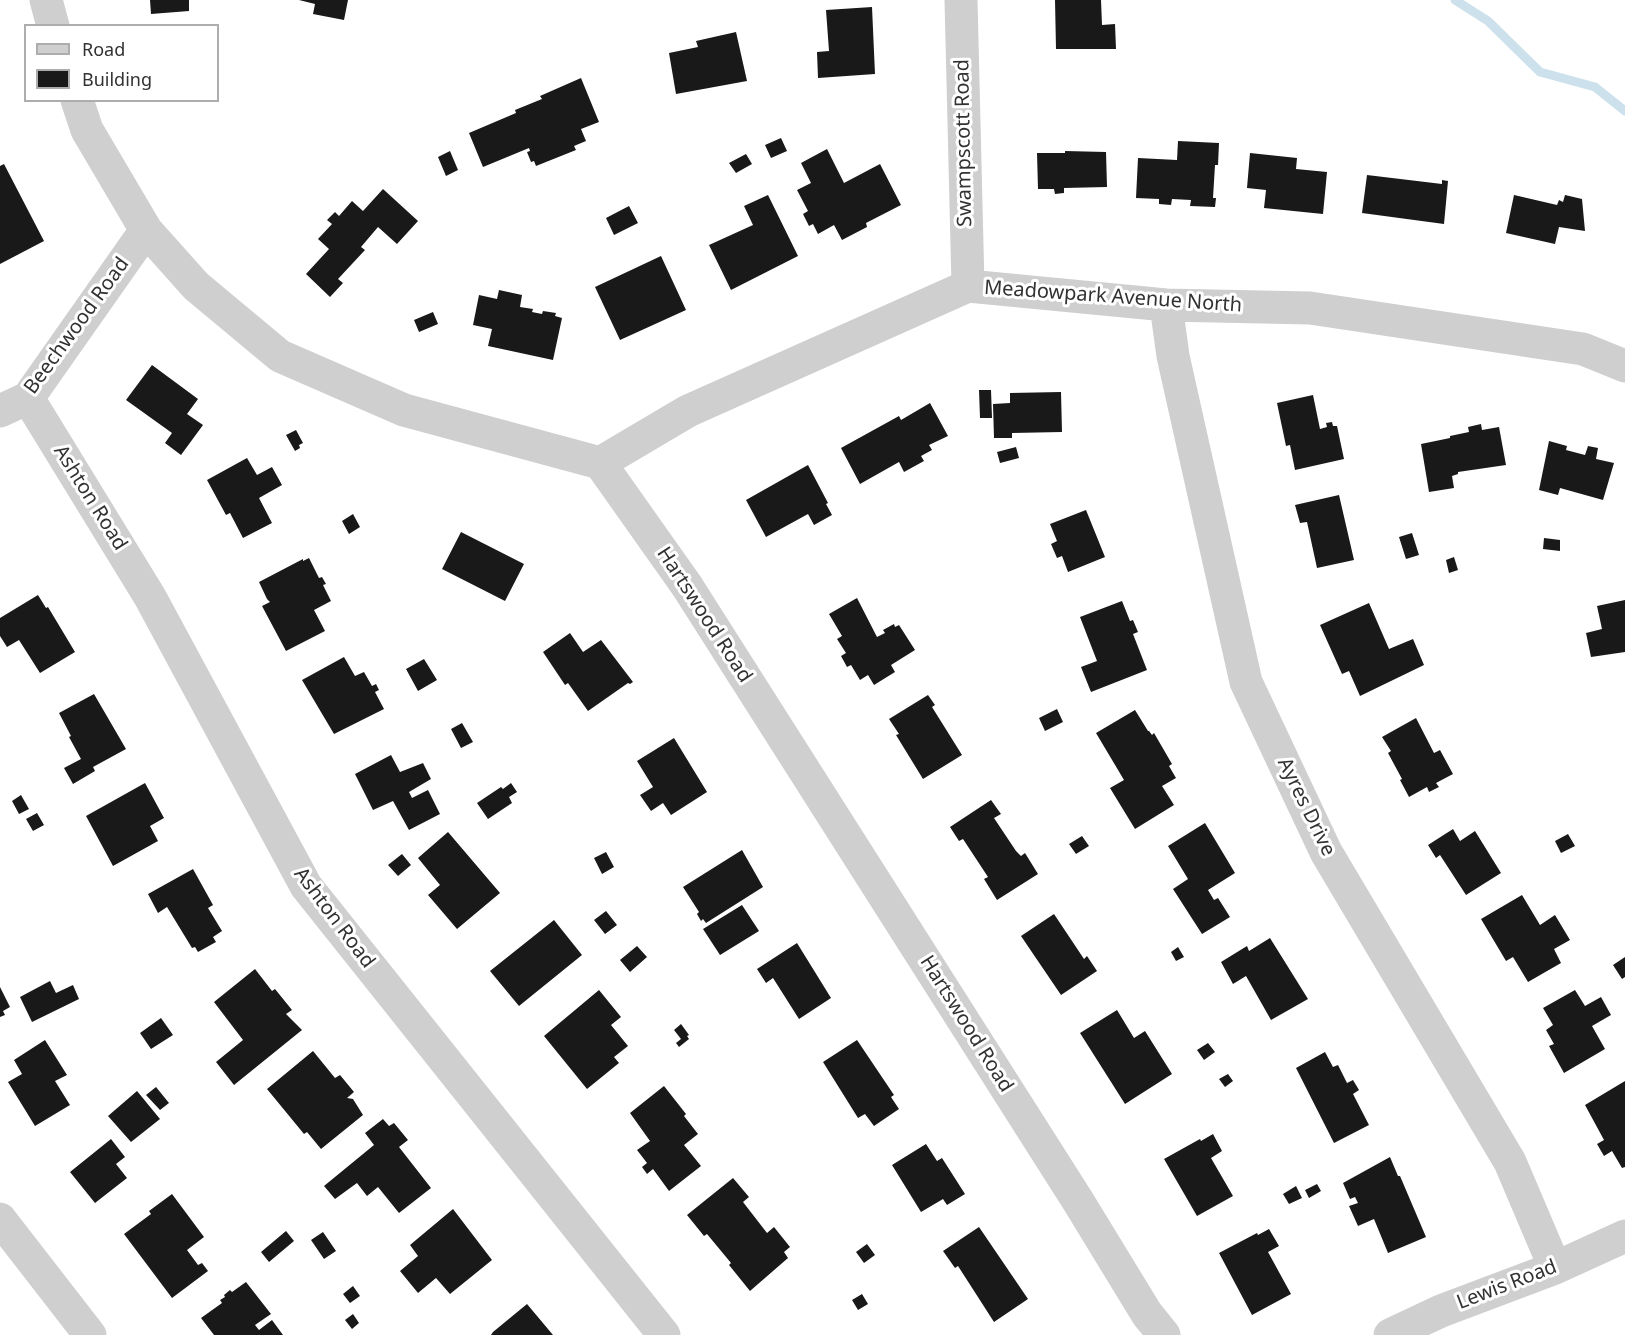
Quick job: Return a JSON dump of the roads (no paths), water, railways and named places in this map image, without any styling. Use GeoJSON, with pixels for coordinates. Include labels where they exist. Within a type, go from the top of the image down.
{"type":"FeatureCollection","features":[{"type":"Feature","properties":{"kind":"street"},"geometry":{"type":"LineString","coordinates":[[46,0],[52,24]]}},
{"type":"Feature","properties":{"kind":"street","name":"Swampscott Road"},"geometry":{"type":"LineString","coordinates":[[961,0],[968,286]]}},
{"type":"Feature","properties":{"kind":"street"},"geometry":{"type":"LineString","coordinates":[[78,102],[87,130],[146,230],[195,286],[280,356],[404,410],[600,463]]}},
{"type":"Feature","properties":{"kind":"street","name":"Beechwood Road"},"geometry":{"type":"LineString","coordinates":[[14,404],[146,230]]}},
{"type":"Feature","properties":{"kind":"street","name":"Meadowpark Avenue North"},"geometry":{"type":"LineString","coordinates":[[600,463],[687,411],[968,286],[1166,304],[1310,308],[1583,349],[1625,366]]}},
{"type":"Feature","properties":{"kind":"street","name":"Ayres Drive"},"geometry":{"type":"LineString","coordinates":[[1166,304],[1173,356],[1246,682],[1326,852],[1510,1162],[1556,1268]]}},
{"type":"Feature","properties":{"kind":"street","name":"Ashton Road"},"geometry":{"type":"LineString","coordinates":[[14,404],[150,597],[306,886],[664,1335]]}},
{"type":"Feature","properties":{"kind":"street","name":"Hartswood Road"},"geometry":{"type":"LineString","coordinates":[[600,463],[687,586],[1078,1201],[1147,1314],[1164,1335]]}},
{"type":"Feature","properties":{"kind":"street"},"geometry":{"type":"LineString","coordinates":[[0,1219],[90,1335]]}},
{"type":"Feature","properties":{"kind":"street","name":"Lewis Road"},"geometry":{"type":"LineString","coordinates":[[1390,1335],[1441,1311],[1556,1268],[1625,1236]]}},
{"type":"Feature","properties":{"kind":"waterway"},"geometry":{"type":"LineString","coordinates":[[1455,0],[1488,21],[1540,72],[1595,87],[1625,111]]}}]}
